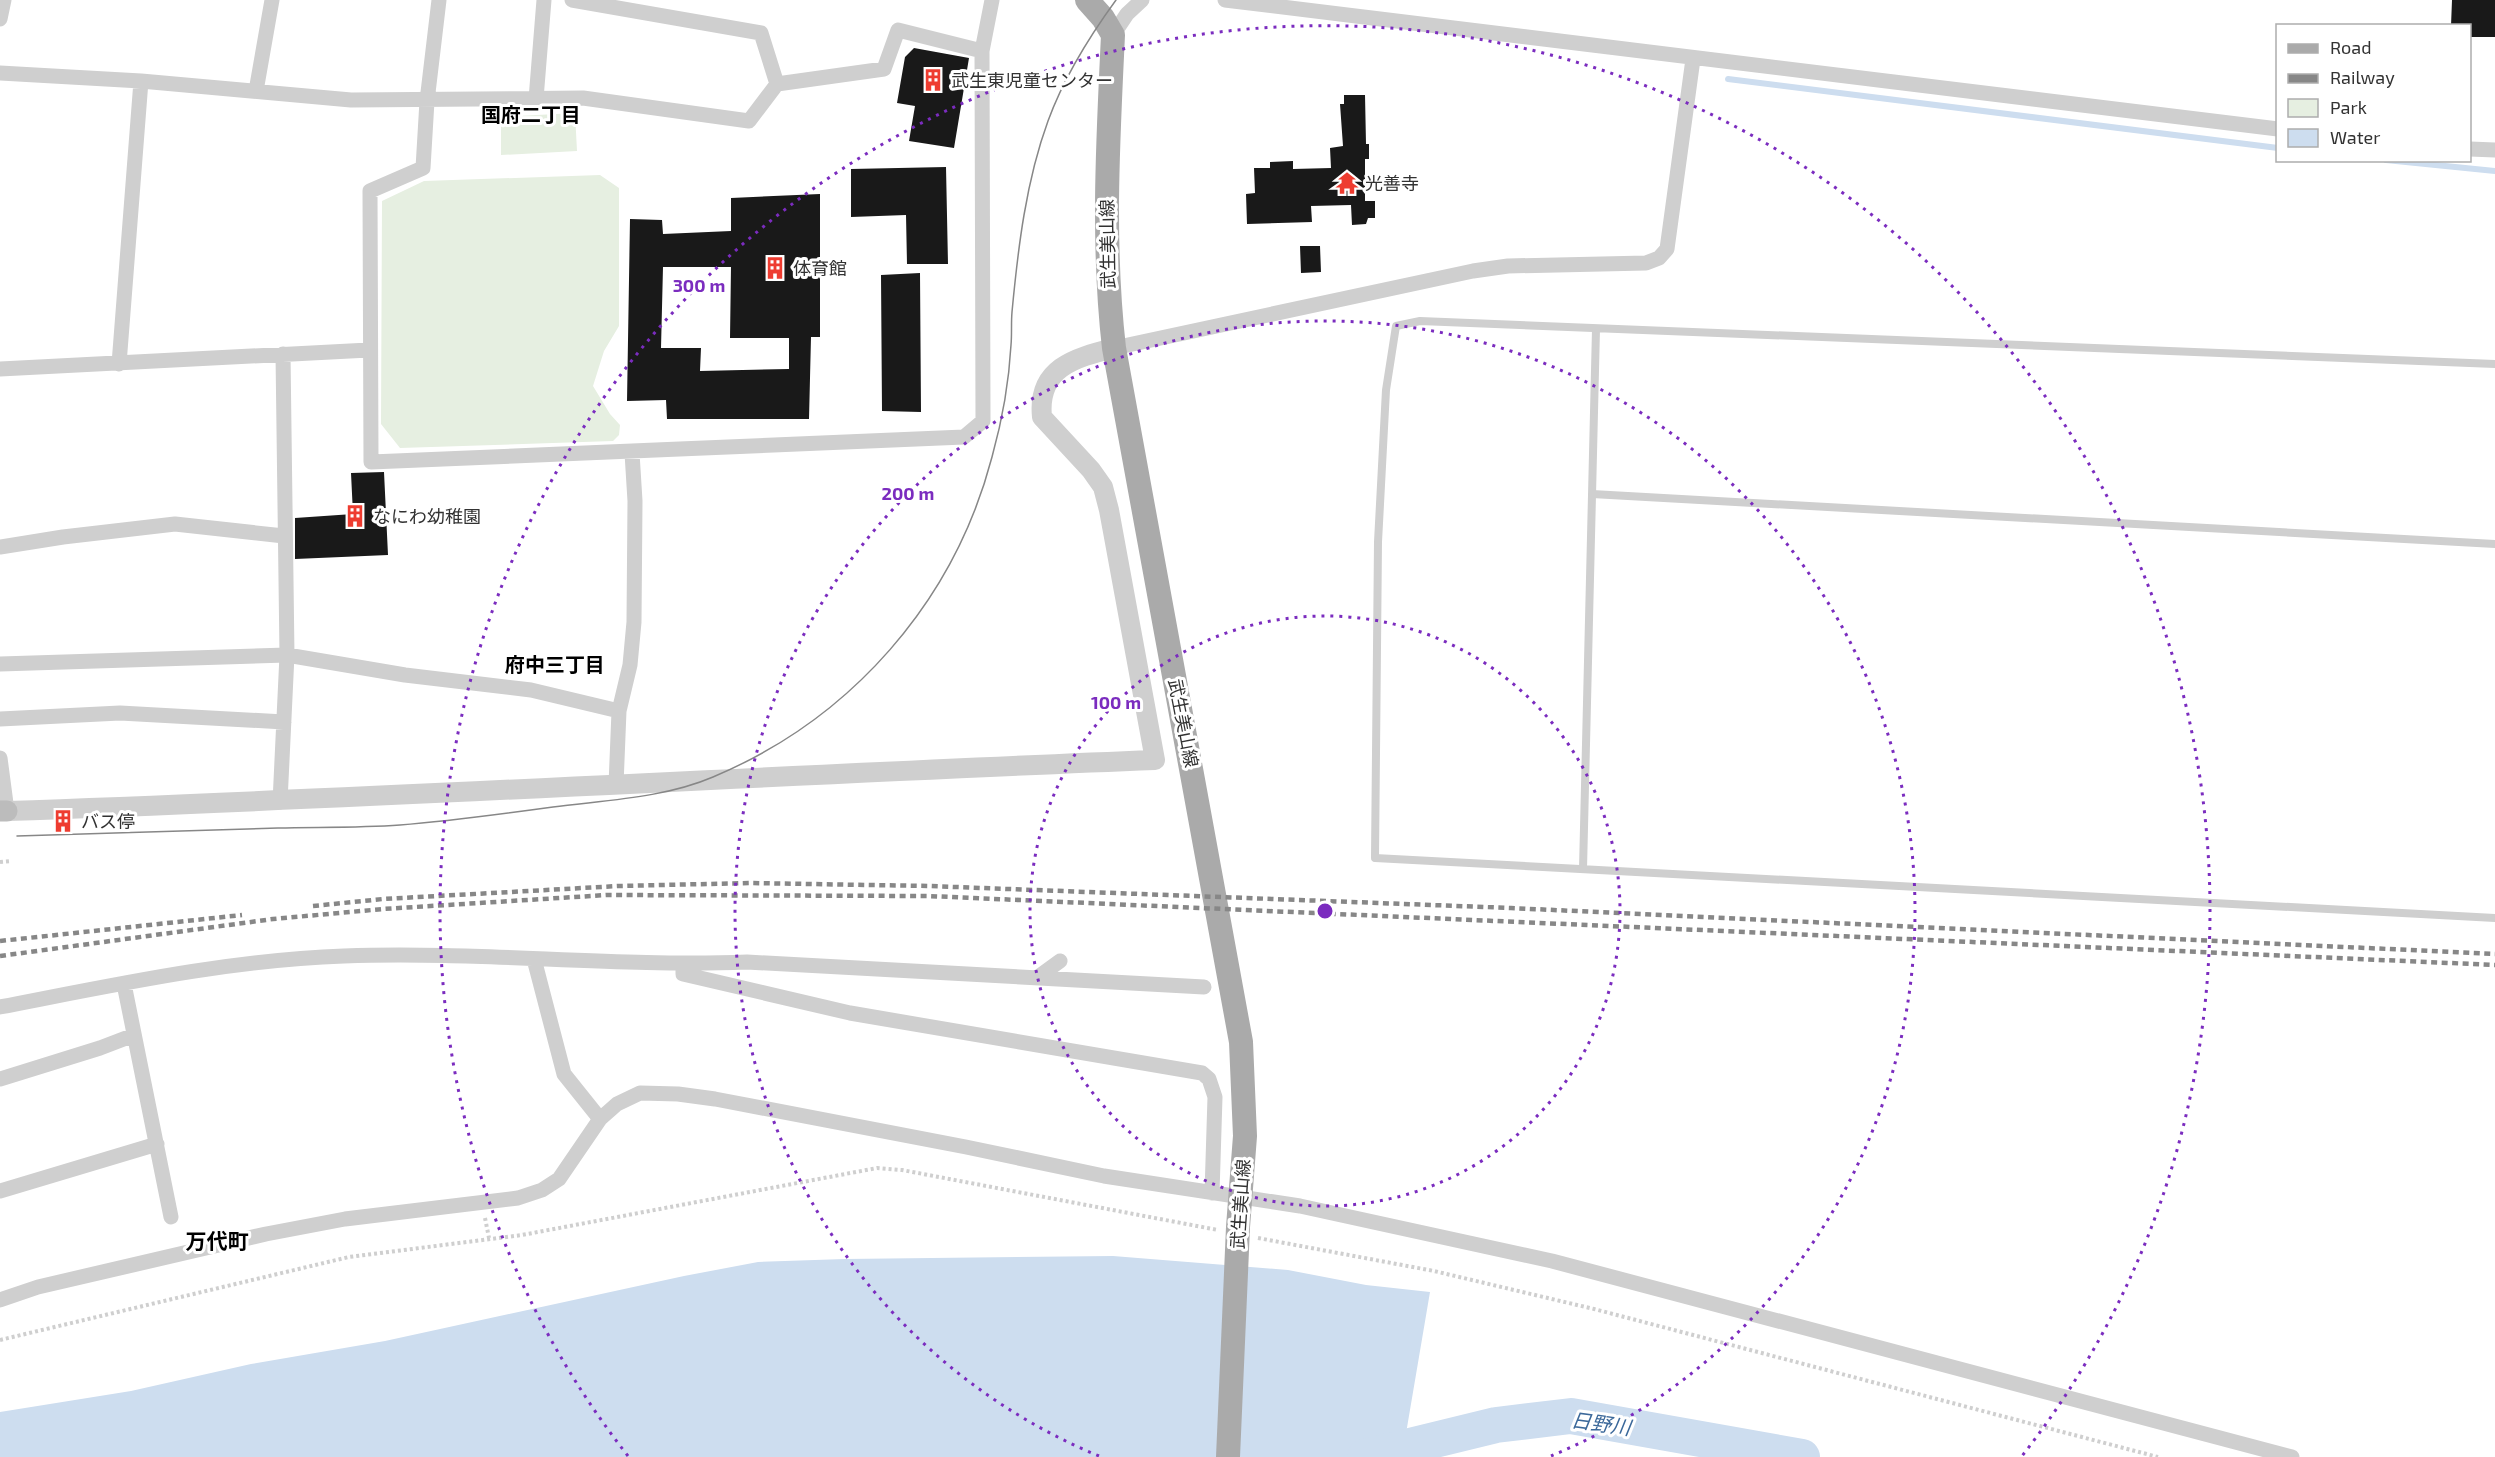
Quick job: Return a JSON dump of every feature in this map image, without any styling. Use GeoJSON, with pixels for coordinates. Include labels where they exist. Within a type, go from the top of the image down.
{"type":"FeatureCollection","features":[{"type":"Feature","properties":{"kind":"main road"},"geometry":{"type":"LineString","coordinates":[[1087,0],[1103,18],[1113,35]]}},
{"type":"Feature","properties":{"kind":"main road","name":"武生美山線"},"geometry":{"type":"LineString","coordinates":[[1113,35],[1106,177],[1108,296],[1114,348],[1241,1042],[1245,1136],[1238,1232],[1228,1457]]}},
{"type":"Feature","properties":{"kind":"street"},"geometry":{"type":"LineString","coordinates":[[0,18],[4,0]]}},
{"type":"Feature","properties":{"kind":"street"},"geometry":{"type":"LineString","coordinates":[[256,91],[272,0]]}},
{"type":"Feature","properties":{"kind":"street"},"geometry":{"type":"LineString","coordinates":[[439,0],[427,101],[423,168],[370,191],[371,462],[632,453],[794,443],[964,437],[983,421],[982,51],[992,0]]}},
{"type":"Feature","properties":{"kind":"street"},"geometry":{"type":"LineString","coordinates":[[536,99],[543,0]]}},
{"type":"Feature","properties":{"kind":"street"},"geometry":{"type":"LineString","coordinates":[[572,0],[761,33],[777,84]]}},
{"type":"Feature","properties":{"kind":"street"},"geometry":{"type":"LineString","coordinates":[[1113,35],[1127,14],[1142,0]]}},
{"type":"Feature","properties":{"kind":"street"},"geometry":{"type":"LineString","coordinates":[[1225,0],[2276,129]]}},
{"type":"Feature","properties":{"kind":"street"},"geometry":{"type":"LineString","coordinates":[[0,73],[141,81],[351,100],[583,98],[749,121],[777,84],[884,69],[898,30],[982,51]]}},
{"type":"Feature","properties":{"kind":"street"},"geometry":{"type":"LineString","coordinates":[[0,758],[3,811],[280,802],[776,775],[1155,760],[1109,510],[1102,487],[1091,470],[1042,417],[1043,390],[1055,373],[1070,360],[1114,348],[1482,270],[1508,266],[1646,263],[1659,258],[1667,249],[1693,59]]}},
{"type":"Feature","properties":{"kind":"street"},"geometry":{"type":"LineString","coordinates":[[119,364],[141,81]]}},
{"type":"Feature","properties":{"kind":"street"},"geometry":{"type":"LineString","coordinates":[[2471,148],[2495,150]]}},
{"type":"Feature","properties":{"kind":"street"},"geometry":{"type":"LineString","coordinates":[[0,369],[369,350]]}},
{"type":"Feature","properties":{"kind":"street"},"geometry":{"type":"LineString","coordinates":[[280,802],[287,656],[283,354]]}},
{"type":"Feature","properties":{"kind":"street"},"geometry":{"type":"LineString","coordinates":[[616,785],[619,711],[630,665],[634,622],[635,501],[632,453]]}},
{"type":"Feature","properties":{"kind":"street"},"geometry":{"type":"LineString","coordinates":[[0,547],[175,524],[284,536]]}},
{"type":"Feature","properties":{"kind":"street"},"geometry":{"type":"LineString","coordinates":[[0,664],[287,656],[405,675],[531,690],[619,711]]}},
{"type":"Feature","properties":{"kind":"street"},"geometry":{"type":"LineString","coordinates":[[0,719],[120,713],[284,722]]}},
{"type":"Feature","properties":{"kind":"street"},"geometry":{"type":"LineString","coordinates":[[0,1006],[182,972],[295,958],[383,955],[683,964],[747,962],[1204,987]]}},
{"type":"Feature","properties":{"kind":"street"},"geometry":{"type":"LineString","coordinates":[[534,959],[564,1074],[600,1119]]}},
{"type":"Feature","properties":{"kind":"street"},"geometry":{"type":"LineString","coordinates":[[1038,977],[1060,961]]}},
{"type":"Feature","properties":{"kind":"street"},"geometry":{"type":"LineString","coordinates":[[683,964],[683,974],[817,1006],[1202,1073],[1209,1079],[1215,1097],[1212,1193]]}},
{"type":"Feature","properties":{"kind":"street"},"geometry":{"type":"LineString","coordinates":[[124,984],[171,1217]]}},
{"type":"Feature","properties":{"kind":"street"},"geometry":{"type":"LineString","coordinates":[[0,1079],[134,1035]]}},
{"type":"Feature","properties":{"kind":"street"},"geometry":{"type":"LineString","coordinates":[[0,1299],[38,1287],[277,1232],[345,1219],[518,1198],[543,1190],[559,1179],[600,1119],[617,1104],[640,1093],[678,1094],[815,1117],[1104,1176],[1300,1206],[1552,1262],[2292,1457]]}},
{"type":"Feature","properties":{"kind":"street"},"geometry":{"type":"LineString","coordinates":[[0,1191],[157,1144]]}},
{"type":"Feature","properties":{"kind":"lane"},"geometry":{"type":"LineString","coordinates":[[2495,364],[1420,321],[1396,326],[1386,390],[1378,542],[1375,858],[2495,918]]}},
{"type":"Feature","properties":{"kind":"lane"},"geometry":{"type":"LineString","coordinates":[[1583,869],[1596,329]]}},
{"type":"Feature","properties":{"kind":"lane"},"geometry":{"type":"LineString","coordinates":[[1592,494],[2495,544]]}},
{"type":"Feature","properties":{"kind":"path"},"geometry":{"type":"LineString","coordinates":[[0,862],[11,861]]}},
{"type":"Feature","properties":{"kind":"path"},"geometry":{"type":"LineString","coordinates":[[0,1340],[349,1257],[522,1235],[877,1168],[902,1170],[1238,1232],[1434,1271],[1594,1309],[2158,1457]]}},
{"type":"Feature","properties":{"kind":"green space"},"geometry":{"type":"Polygon","coordinates":[[[575,113],[577,151],[501,155],[501,117],[575,113]]]}},
{"type":"Feature","properties":{"kind":"green space"},"geometry":{"type":"Polygon","coordinates":[[[600,175],[619,188],[619,326],[604,351],[593,386],[610,414],[620,425],[619,435],[613,441],[400,448],[381,424],[382,201],[424,181],[600,175]]]}},
{"type":"Feature","properties":{"kind":"water"},"geometry":{"type":"Polygon","coordinates":[[[1113,1256],[1288,1270],[1366,1285],[1430,1292],[1402,1457],[0,1457],[0,1412],[131,1391],[251,1364],[385,1341],[758,1262],[1113,1256]]]}},
{"type":"Feature","properties":{"kind":"building"},"geometry":{"type":"Polygon","coordinates":[[[2452,0],[2495,0],[2495,37],[2471,37],[2471,24],[2451,24],[2452,0]]]}},
{"type":"Feature","properties":{"kind":"building","name":"武生東児童センター"},"geometry":{"type":"Polygon","coordinates":[[[914,48],[969,58],[954,148],[909,141],[915,106],[897,103],[905,57],[914,48]]]}},
{"type":"Feature","properties":{"kind":"building"},"geometry":{"type":"Polygon","coordinates":[[[1344,95],[1365,95],[1366,144],[1369,144],[1369,159],[1365,159],[1365,201],[1375,201],[1375,218],[1368,218],[1366,224],[1352,225],[1351,205],[1311,206],[1312,222],[1247,224],[1246,194],[1255,193],[1254,168],[1270,168],[1270,162],[1293,161],[1293,169],[1331,168],[1330,148],[1343,146],[1340,104],[1344,104],[1344,95]]]}},
{"type":"Feature","properties":{"kind":"building"},"geometry":{"type":"Polygon","coordinates":[[[946,167],[948,264],[907,264],[906,215],[851,217],[851,169],[946,167]]]}},
{"type":"Feature","properties":{"kind":"building"},"geometry":{"type":"Polygon","coordinates":[[[820,194],[820,337],[811,337],[809,419],[667,419],[666,400],[627,401],[630,219],[662,220],[663,234],[731,231],[731,198],[820,194]],[[663,267],[661,348],[701,348],[700,371],[789,369],[789,338],[730,338],[731,267],[663,267]]]}},
{"type":"Feature","properties":{"kind":"building"},"geometry":{"type":"Polygon","coordinates":[[[1300,246],[1320,246],[1321,272],[1301,273],[1300,246]]]}},
{"type":"Feature","properties":{"kind":"building"},"geometry":{"type":"Polygon","coordinates":[[[920,273],[921,412],[882,411],[881,275],[920,273]]]}},
{"type":"Feature","properties":{"kind":"building","name":"なにわ幼稚園"},"geometry":{"type":"Polygon","coordinates":[[[384,472],[388,555],[295,559],[295,518],[353,514],[351,473],[384,472]]]}},
{"type":"Feature","properties":{"kind":"waterway"},"geometry":{"type":"LineString","coordinates":[[1728,79],[2276,148]]}},
{"type":"Feature","properties":{"kind":"waterway"},"geometry":{"type":"LineString","coordinates":[[2406,162],[2495,171]]}},
{"type":"Feature","properties":{"kind":"waterway","name":"日野川"},"geometry":{"type":"LineString","coordinates":[[1365,1457],[1496,1425],[1571,1416],[1802,1457]]}},
{"type":"Feature","properties":{"kind":"tram line"},"geometry":{"type":"LineString","coordinates":[[17,836],[369,827],[457,819],[635,797],[675,790],[713,777],[763,753],[809,723],[852,688],[890,650],[923,607],[952,560],[975,510],[992,457],[1005,401],[1020,239],[1040,144],[1069,73],[1116,0]]}},
{"type":"Feature","properties":{"kind":"railway"},"geometry":{"type":"LineString","coordinates":[[313,906],[383,899],[619,886],[750,883],[929,886],[1511,908],[2495,954]]}},
{"type":"Feature","properties":{"kind":"railway"},"geometry":{"type":"LineString","coordinates":[[0,956],[273,919],[383,909],[607,895],[928,896],[2495,965]]}},
{"type":"Feature","properties":{"kind":"railway"},"geometry":{"type":"LineString","coordinates":[[0,941],[242,915]]}},
{"type":"Feature","properties":{"kind":"place","name":"武生東児童センター"},"geometry":{"type":"Point","coordinates":[933,80]}},
{"type":"Feature","properties":{"kind":"place","name":"光善寺"},"geometry":{"type":"Point","coordinates":[1347,183]}},
{"type":"Feature","properties":{"kind":"place","name":"体育館"},"geometry":{"type":"Point","coordinates":[775,268]}},
{"type":"Feature","properties":{"kind":"place","name":"なにわ幼稚園"},"geometry":{"type":"Point","coordinates":[355,516]}},
{"type":"Feature","properties":{"kind":"place","name":"バス停"},"geometry":{"type":"Point","coordinates":[63,821]}},
{"type":"Feature","properties":{"kind":"district","name":"国府二丁目"},"geometry":{"type":"Point","coordinates":[531,114]}},
{"type":"Feature","properties":{"kind":"district","name":"府中三丁目"},"geometry":{"type":"Point","coordinates":[555,664]}},
{"type":"Feature","properties":{"kind":"district","name":"万代町"},"geometry":{"type":"Point","coordinates":[217,1240]}}]}
